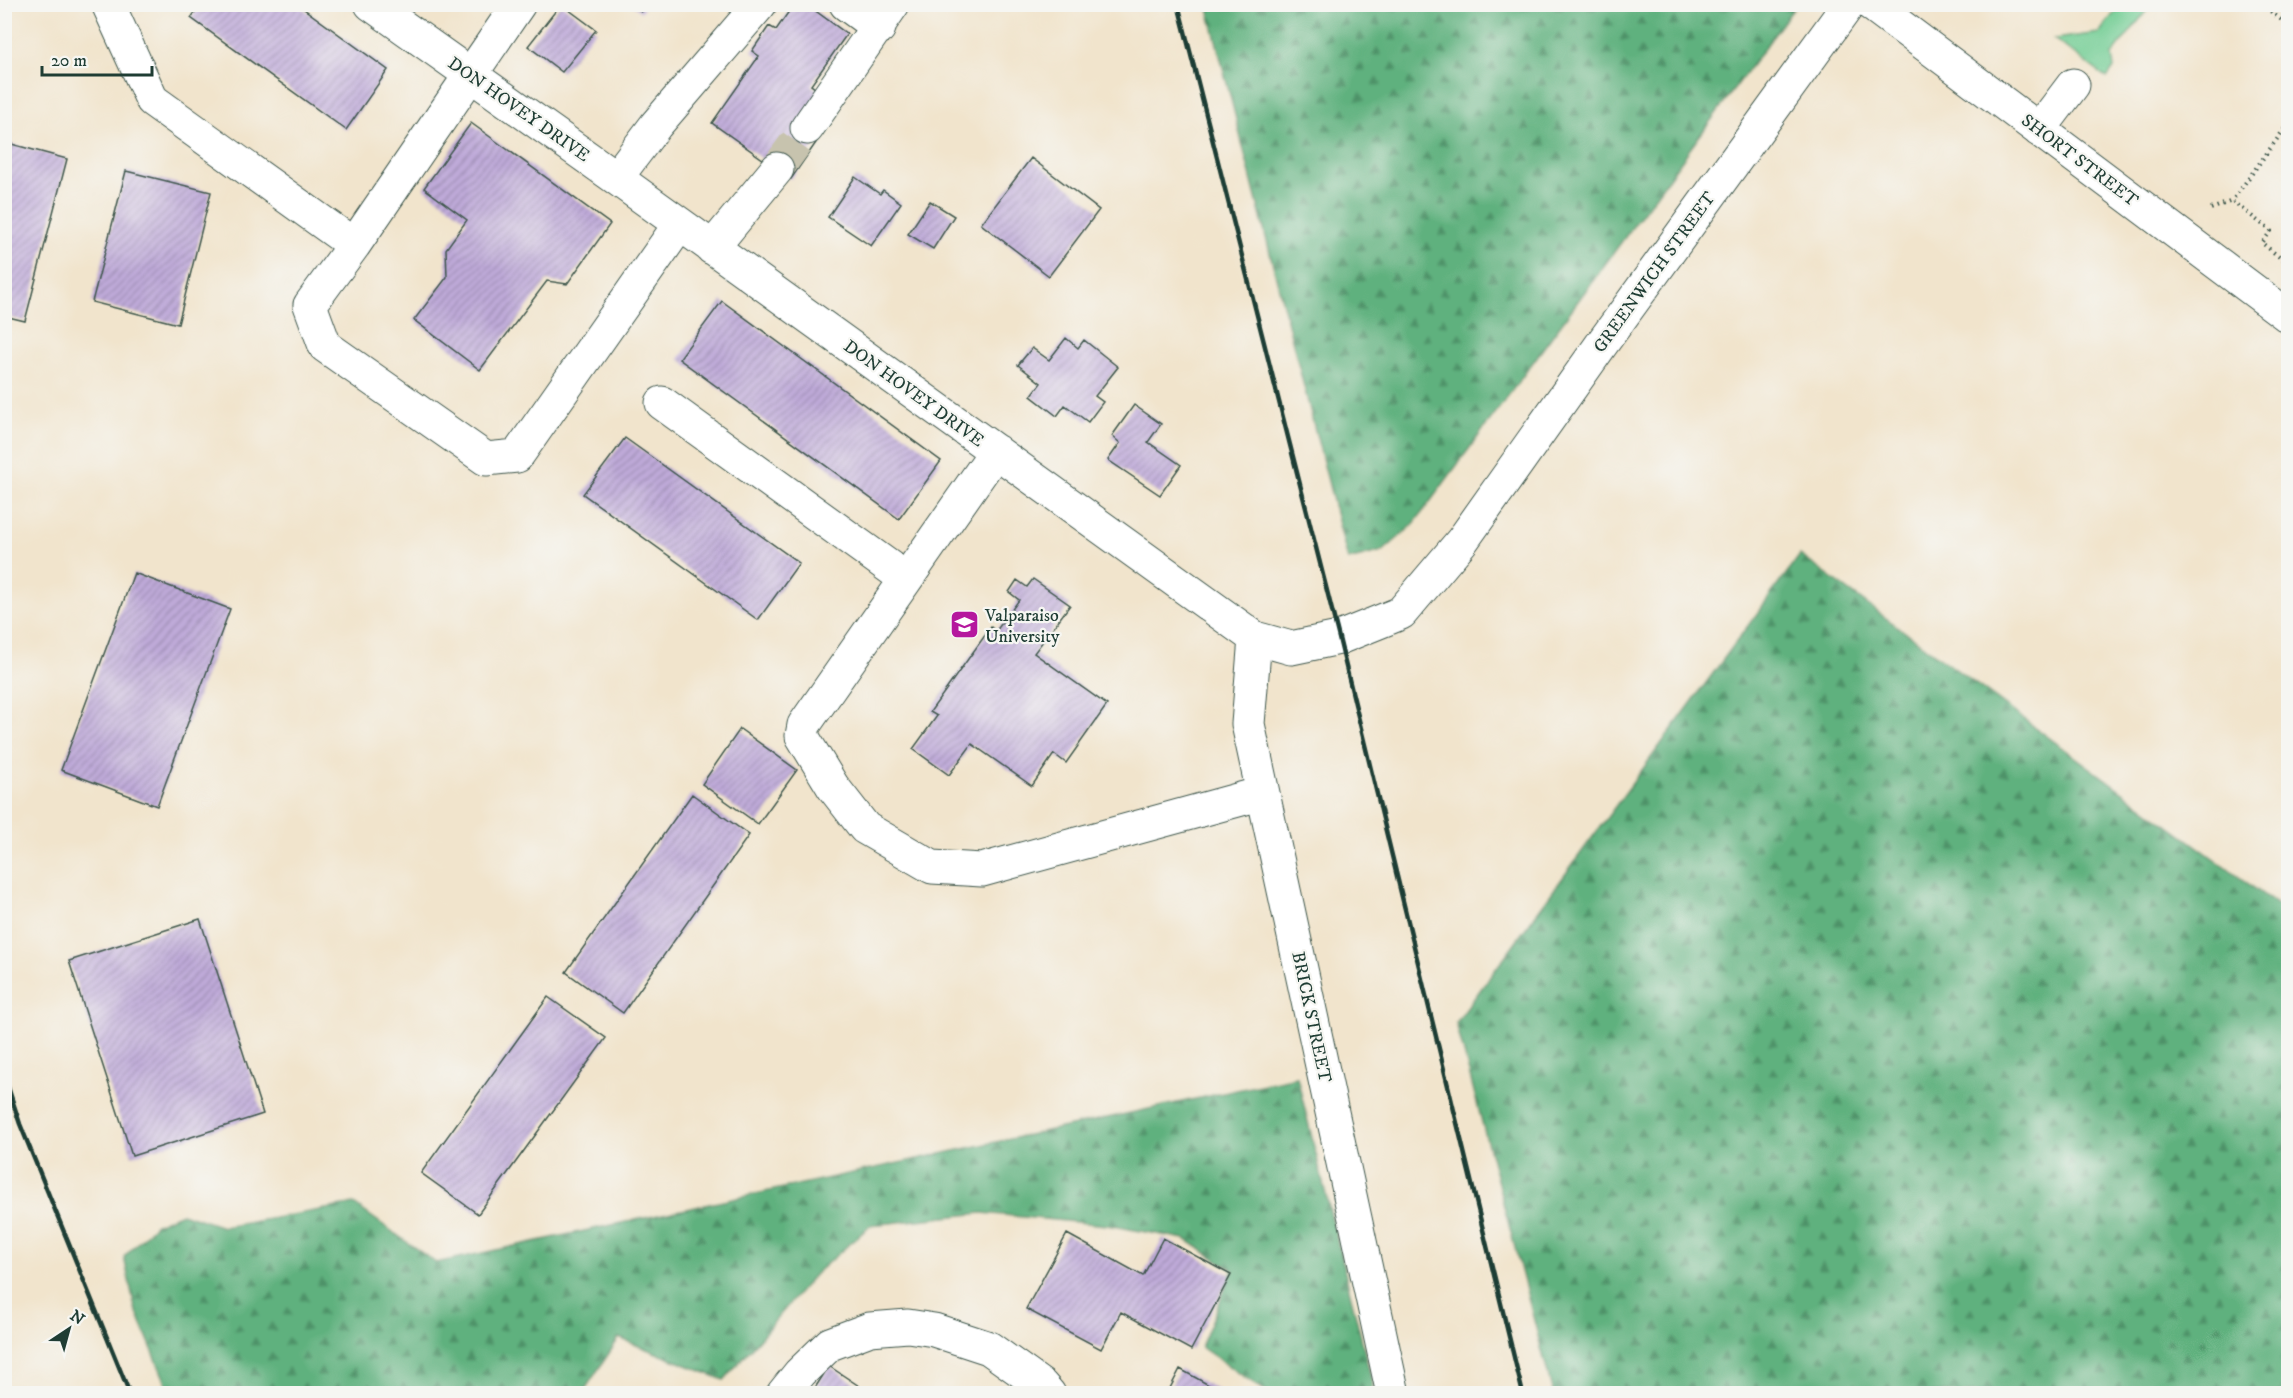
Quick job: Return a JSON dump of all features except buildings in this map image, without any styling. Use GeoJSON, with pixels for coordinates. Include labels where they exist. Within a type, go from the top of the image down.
{"type":"FeatureCollection","features":[{"type":"Feature","properties":{"kind":"street"},"geometry":{"type":"LineString","coordinates":[[108,4],[152,100],[354,245]]}},
{"type":"Feature","properties":{"kind":"street","name":"DON HOVEY DRIVE"},"geometry":{"type":"LineString","coordinates":[[371,4],[1255,638],[1291,648],[1339,638],[1401,613],[1462,541]]}},
{"type":"Feature","properties":{"kind":"street"},"geometry":{"type":"LineString","coordinates":[[519,4],[310,306],[325,346],[486,459],[517,456],[680,224]]}},
{"type":"Feature","properties":{"kind":"street"},"geometry":{"type":"LineString","coordinates":[[616,178],[656,125],[760,4]]}},
{"type":"Feature","properties":{"kind":"street"},"geometry":{"type":"LineString","coordinates":[[807,128],[886,16],[846,4]]}},
{"type":"Feature","properties":{"kind":"street","name":"GREENWICH STREET"},"geometry":{"type":"LineString","coordinates":[[1462,541],[1848,4]]}},
{"type":"Feature","properties":{"kind":"street","name":"SHORT STREET"},"geometry":{"type":"LineString","coordinates":[[1871,4],[2288,313]]}},
{"type":"Feature","properties":{"kind":"street"},"geometry":{"type":"LineString","coordinates":[[2039,130],[2073,84]]}},
{"type":"Feature","properties":{"kind":"street"},"geometry":{"type":"LineString","coordinates":[[712,248],[777,169]]}},
{"type":"Feature","properties":{"kind":"street"},"geometry":{"type":"LineString","coordinates":[[662,403],[906,579]]}},
{"type":"Feature","properties":{"kind":"street"},"geometry":{"type":"LineString","coordinates":[[996,451],[804,725],[802,736],[833,788],[865,828],[932,867],[982,870],[1263,793]]}},
{"type":"Feature","properties":{"kind":"street","name":"BRICK STREET"},"geometry":{"type":"LineString","coordinates":[[1255,638],[1248,724],[1393,1394]]}},
{"type":"Feature","properties":{"kind":"street"},"geometry":{"type":"LineString","coordinates":[[783,1394],[830,1344],[870,1329],[908,1326],[934,1330],[989,1348],[1042,1386],[1049,1394]]}},
{"type":"Feature","properties":{"kind":"path"},"geometry":{"type":"LineString","coordinates":[[2261,4],[2289,25]]}},
{"type":"Feature","properties":{"kind":"path"},"geometry":{"type":"LineString","coordinates":[[2211,209],[2232,201],[2289,124]]}},
{"type":"Feature","properties":{"kind":"path"},"geometry":{"type":"LineString","coordinates":[[2232,201],[2271,231],[2262,243],[2289,264]]}},
{"type":"Feature","properties":{"kind":"green space"},"geometry":{"type":"Polygon","coordinates":[[[1207,4],[1796,5],[1413,525],[1383,551],[1348,560],[1207,4]]]}},
{"type":"Feature","properties":{"kind":"green space"},"geometry":{"type":"Polygon","coordinates":[[[2120,5],[2151,5],[2112,55],[2114,68],[2107,78],[2054,39],[2099,33],[2120,5]]]}},
{"type":"Feature","properties":{"kind":"green space"},"geometry":{"type":"Polygon","coordinates":[[[1800,555],[2288,913],[2288,1393],[1553,1393],[1456,1023],[1800,555]]]}},
{"type":"Feature","properties":{"kind":"green space"},"geometry":{"type":"Polygon","coordinates":[[[1297,1077],[1373,1386],[1368,1393],[1268,1393],[1201,1347],[1233,1270],[1185,1239],[1107,1225],[982,1213],[871,1225],[815,1274],[724,1380],[619,1338],[582,1394],[170,1393],[135,1308],[124,1257],[156,1224],[182,1213],[223,1227],[354,1204],[436,1263],[1297,1077]]]}},
{"type":"Feature","properties":{"kind":"tunnel"},"geometry":{"type":"LineString","coordinates":[[777,169],[807,128]]}},
{"type":"Feature","properties":{"kind":"railway"},"geometry":{"type":"LineString","coordinates":[[1178,4],[1339,638],[1523,1394]]}},
{"type":"Feature","properties":{"kind":"railway"},"geometry":{"type":"LineString","coordinates":[[4,1075],[20,1124],[130,1394]]}},
{"type":"Feature","properties":{"kind":"place","name":"Valparaiso University"},"geometry":{"type":"Point","coordinates":[964,625]}}]}
